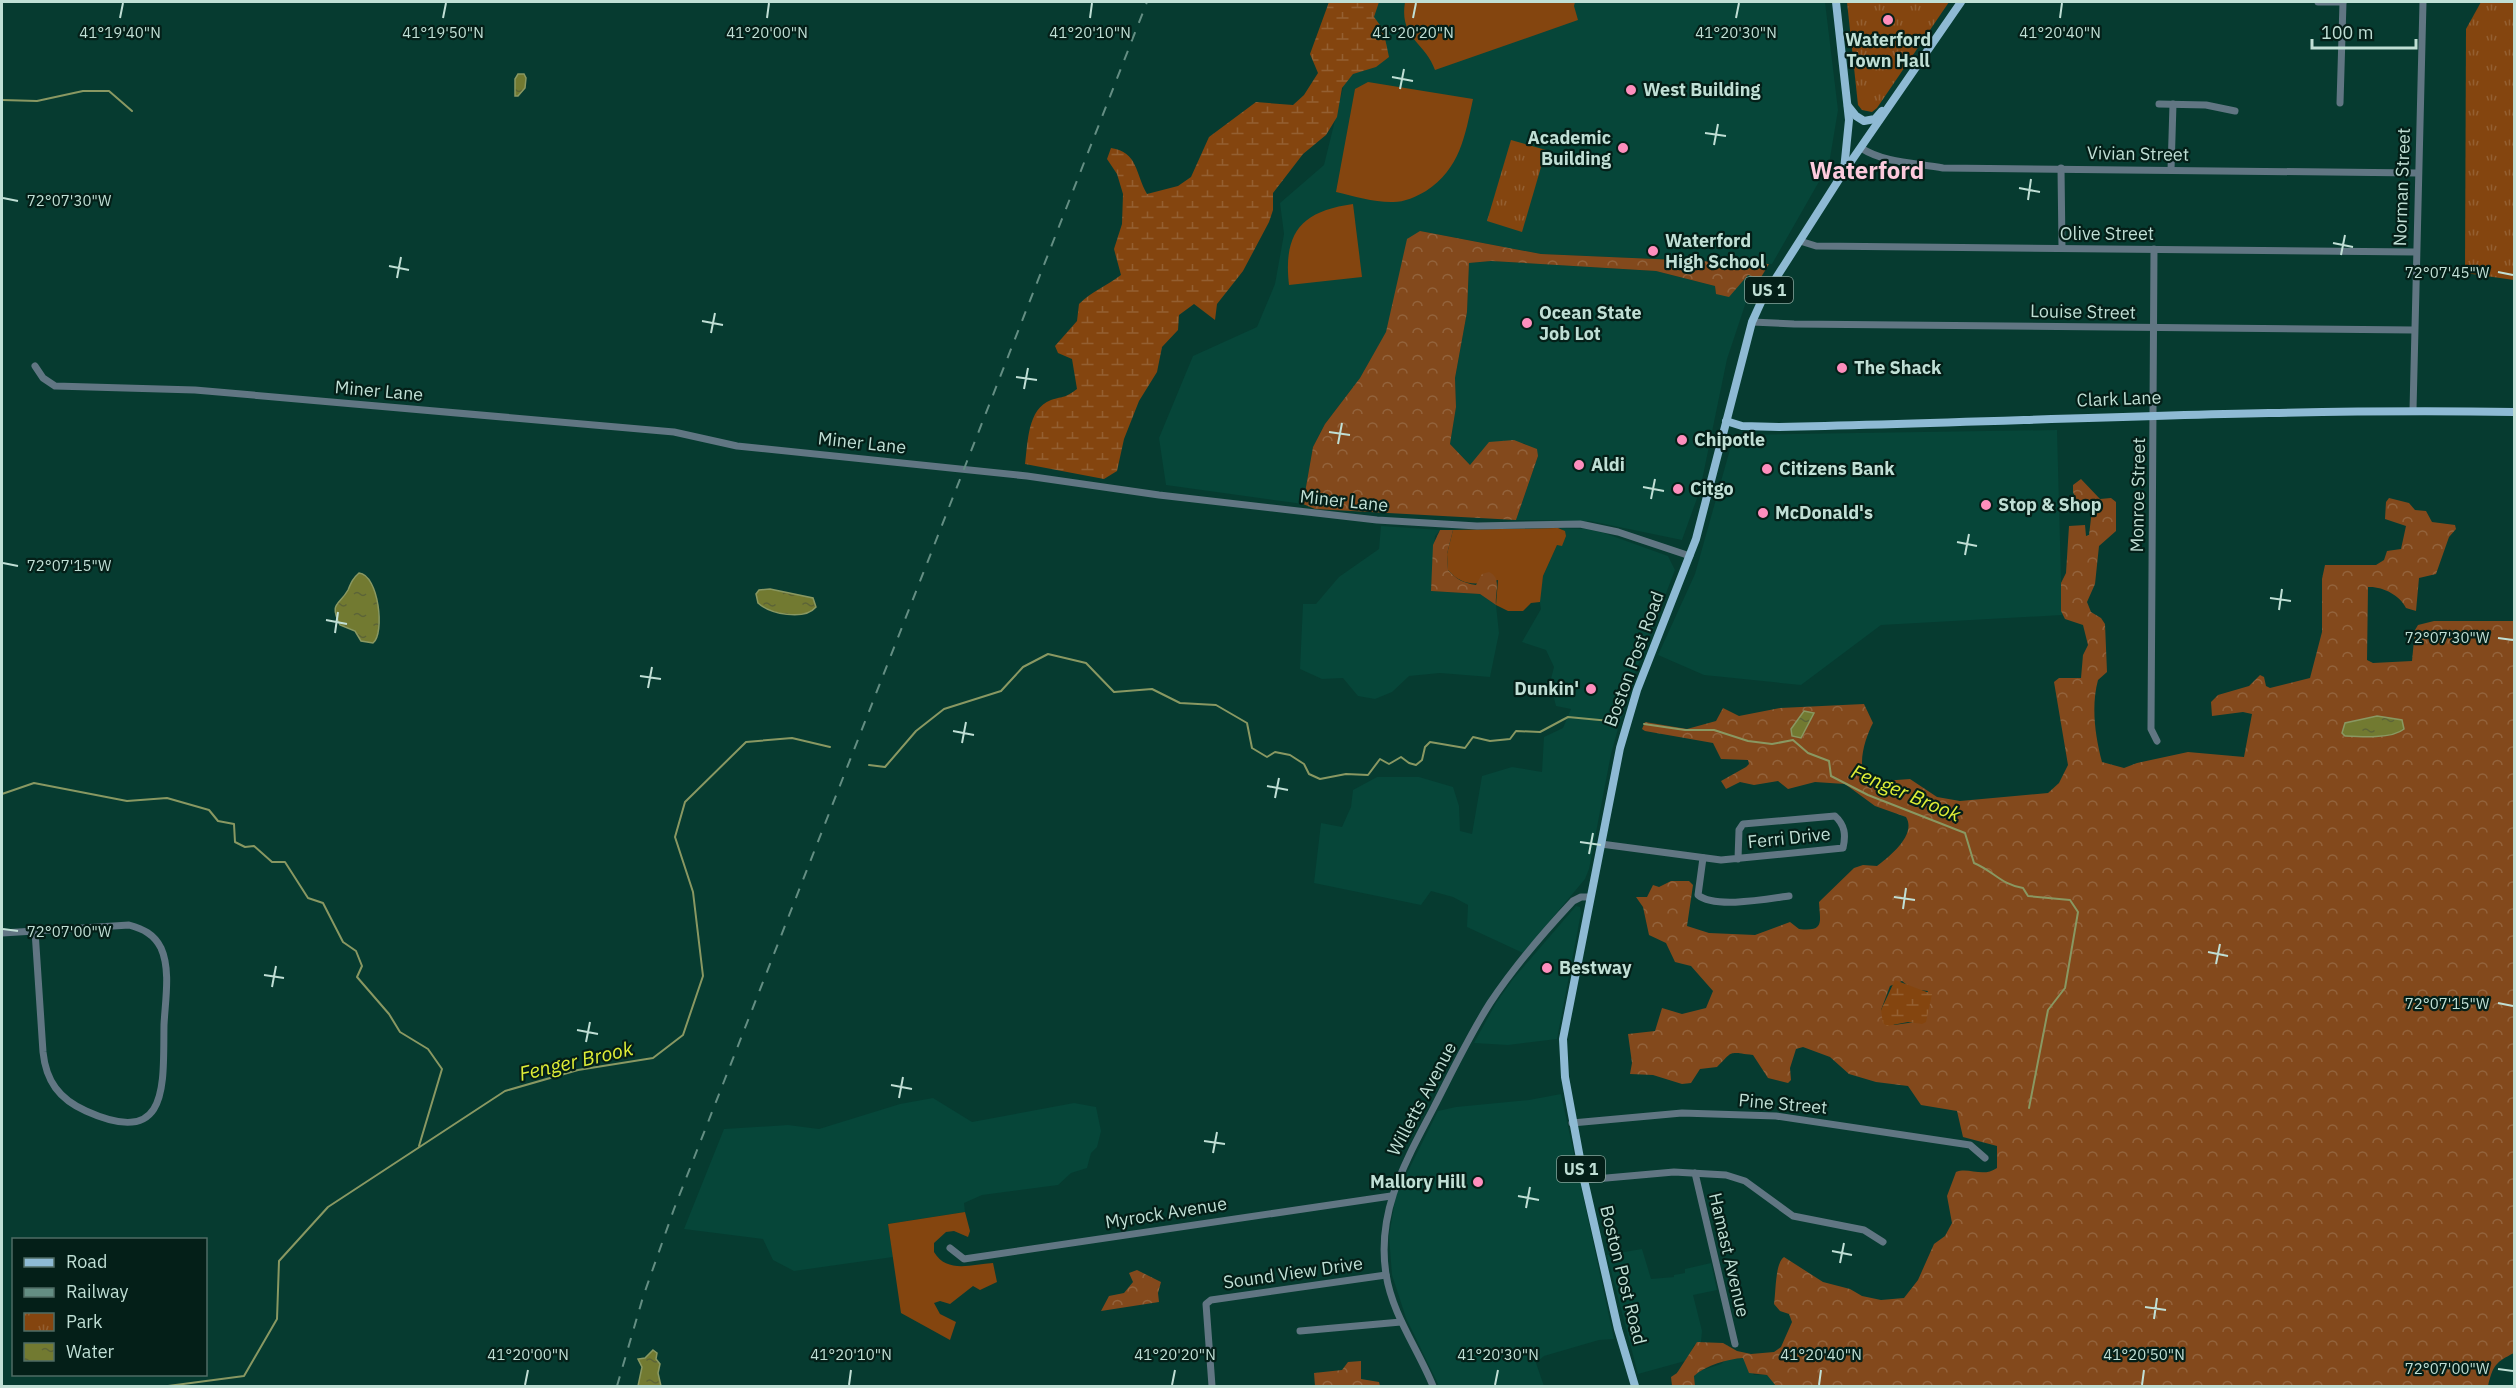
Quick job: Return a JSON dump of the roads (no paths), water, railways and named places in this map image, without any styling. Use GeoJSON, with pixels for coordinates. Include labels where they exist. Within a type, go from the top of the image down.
{"type":"FeatureCollection","features":[{"type":"Feature","properties":{"kind":"main road"},"geometry":{"type":"LineString","coordinates":[[1836,2],[1848,105],[1848,145],[1844,173]]}},
{"type":"Feature","properties":{"kind":"main road","name":"Boston Post Road"},"geometry":{"type":"LineString","coordinates":[[1635,1386],[1618,1329],[1584,1180],[1572,1123],[1563,1056],[1563,1039],[1620,748],[1636,690],[1690,556],[1710,490],[1752,322],[1762,300],[1844,173],[1961,2]]}},
{"type":"Feature","properties":{"kind":"main road"},"geometry":{"type":"LineString","coordinates":[[1848,105],[1856,116],[1868,121],[1875,119],[1896,99]]}},
{"type":"Feature","properties":{"kind":"main road","name":"Clark Lane"},"geometry":{"type":"LineString","coordinates":[[1726,422],[1742,426],[1789,427],[2154,414],[2413,410],[2514,412]]}},
{"type":"Feature","properties":{"kind":"street"},"geometry":{"type":"LineString","coordinates":[[2318,2],[2343,2],[2340,102]]}},
{"type":"Feature","properties":{"kind":"street","name":"Norman Street"},"geometry":{"type":"LineString","coordinates":[[2413,410],[2413,330],[2423,2]]}},
{"type":"Feature","properties":{"kind":"street"},"geometry":{"type":"LineString","coordinates":[[2159,104],[2220,107],[2235,111]]}},
{"type":"Feature","properties":{"kind":"street"},"geometry":{"type":"LineString","coordinates":[[2170,170],[2173,104]]}},
{"type":"Feature","properties":{"kind":"street","name":"Vivian Street"},"geometry":{"type":"LineString","coordinates":[[1861,148],[1882,157],[1943,168],[2417,173]]}},
{"type":"Feature","properties":{"kind":"street"},"geometry":{"type":"LineString","coordinates":[[2061,168],[2062,248]]}},
{"type":"Feature","properties":{"kind":"street","name":"Olive Street"},"geometry":{"type":"LineString","coordinates":[[1800,241],[1816,246],[2415,252]]}},
{"type":"Feature","properties":{"kind":"street","name":"Monroe Street"},"geometry":{"type":"LineString","coordinates":[[2154,249],[2151,729],[2157,741]]}},
{"type":"Feature","properties":{"kind":"street","name":"Louise Street"},"geometry":{"type":"LineString","coordinates":[[1752,322],[2413,330]]}},
{"type":"Feature","properties":{"kind":"street","name":"Miner Lane"},"geometry":{"type":"LineString","coordinates":[[35,366],[43,378],[55,386],[195,390],[664,431],[737,446],[1016,475],[1377,520],[1477,526],[1580,524],[1618,532],[1690,556]]}},
{"type":"Feature","properties":{"kind":"street","name":"Ferri Drive"},"geometry":{"type":"LineString","coordinates":[[1601,844],[1703,858],[1738,859],[1843,848],[1845,838],[1842,822],[1835,816],[1743,824],[1739,830],[1738,859]]}},
{"type":"Feature","properties":{"kind":"street"},"geometry":{"type":"LineString","coordinates":[[1703,858],[1698,895],[1704,900],[1729,902],[1789,896]]}},
{"type":"Feature","properties":{"kind":"street","name":"Willetts Avenue"},"geometry":{"type":"LineString","coordinates":[[1433,1386],[1401,1322],[1386,1275],[1384,1237],[1391,1196],[1431,1113],[1490,1004],[1524,957],[1573,901],[1581,897],[1590,897]]}},
{"type":"Feature","properties":{"kind":"street"},"geometry":{"type":"LineString","coordinates":[[2,933],[129,925],[141,928],[153,936],[165,958],[163,1082],[160,1099],[147,1116],[127,1124],[114,1123],[76,1106],[62,1096],[51,1083],[43,1052],[35,932]]}},
{"type":"Feature","properties":{"kind":"street","name":"Pine Street"},"geometry":{"type":"LineString","coordinates":[[1572,1123],[1682,1113],[1776,1116],[1970,1145],[1985,1158]]}},
{"type":"Feature","properties":{"kind":"street"},"geometry":{"type":"LineString","coordinates":[[1584,1180],[1624,1175],[1695,1173],[1736,1177],[1792,1216],[1864,1230],[1883,1242]]}},
{"type":"Feature","properties":{"kind":"street","name":"Hamast Avenue"},"geometry":{"type":"LineString","coordinates":[[1695,1173],[1735,1344]]}},
{"type":"Feature","properties":{"kind":"street","name":"Myrock Avenue"},"geometry":{"type":"LineString","coordinates":[[950,1248],[964,1259],[1391,1196]]}},
{"type":"Feature","properties":{"kind":"street","name":"Sound View Drive"},"geometry":{"type":"LineString","coordinates":[[1212,1386],[1206,1304],[1211,1300],[1386,1275]]}},
{"type":"Feature","properties":{"kind":"street"},"geometry":{"type":"LineString","coordinates":[[1300,1331],[1401,1322]]}},
{"type":"Feature","properties":{"kind":"water"},"geometry":{"type":"Polygon","coordinates":[[[518,74],[524,74],[526,78],[525,88],[518,96],[515,96],[515,79],[518,74]]]}},
{"type":"Feature","properties":{"kind":"water"},"geometry":{"type":"Polygon","coordinates":[[[359,573],[366,576],[371,584],[378,605],[379,629],[373,643],[361,641],[355,631],[340,625],[335,612],[336,605],[359,573]]]}},
{"type":"Feature","properties":{"kind":"water"},"geometry":{"type":"Polygon","coordinates":[[[770,589],[813,598],[816,607],[804,614],[796,615],[770,610],[758,603],[756,594],[759,590],[770,589]]]}},
{"type":"Feature","properties":{"kind":"water"},"geometry":{"type":"Polygon","coordinates":[[[1804,711],[1814,713],[1801,738],[1792,736],[1791,729],[1804,711]]]}},
{"type":"Feature","properties":{"kind":"water"},"geometry":{"type":"Polygon","coordinates":[[[2377,716],[2402,720],[2404,729],[2376,737],[2345,736],[2342,733],[2345,723],[2377,716]]]}},
{"type":"Feature","properties":{"kind":"water"},"geometry":{"type":"Polygon","coordinates":[[[653,1350],[657,1353],[656,1359],[660,1364],[658,1373],[661,1386],[638,1386],[642,1367],[638,1359],[645,1358],[653,1350]]]}},
{"type":"Feature","properties":{"kind":"waterway"},"geometry":{"type":"LineString","coordinates":[[2,100],[37,101],[83,91],[109,91],[132,111]]}},
{"type":"Feature","properties":{"kind":"waterway","name":"Fenger Brook"},"geometry":{"type":"LineString","coordinates":[[869,765],[885,767],[916,731],[944,709],[1001,691],[1023,667],[1048,654],[1086,663],[1114,692],[1152,689],[1180,703],[1216,705],[1247,723],[1252,748],[1267,757],[1275,752],[1290,755],[1304,764],[1309,774],[1320,779],[1346,774],[1368,775],[1380,759],[1389,764],[1401,757],[1416,765],[1422,760],[1425,747],[1430,742],[1465,748],[1473,737],[1490,741],[1510,739],[1516,731],[1540,732],[1568,717],[1610,721]]}},
{"type":"Feature","properties":{"kind":"waterway","name":"Fenger Brook"},"geometry":{"type":"LineString","coordinates":[[1644,724],[1685,730],[1714,730],[1748,741],[1772,744],[1793,740],[1808,753],[1829,761],[1831,776],[1868,795],[1965,833],[1974,863],[2003,881],[2023,888],[2028,896],[2070,900],[2078,912],[2065,988],[2048,1010],[2029,1108]]}},
{"type":"Feature","properties":{"kind":"waterway","name":"Fenger Brook"},"geometry":{"type":"LineString","coordinates":[[168,1386],[244,1376],[277,1319],[279,1261],[328,1207],[505,1091],[578,1070],[653,1058],[683,1035],[703,976],[693,892],[675,837],[685,802],[746,742],[792,738],[830,747]]}},
{"type":"Feature","properties":{"kind":"waterway"},"geometry":{"type":"LineString","coordinates":[[2,794],[34,783],[127,801],[167,798],[209,810],[218,821],[234,824],[235,842],[245,847],[254,846],[272,862],[285,862],[308,898],[323,903],[343,942],[356,951],[362,966],[357,977],[389,1014],[400,1032],[428,1049],[442,1069],[419,1146]]}},
{"type":"Feature","properties":{"kind":"railway"},"geometry":{"type":"LineString","coordinates":[[617,1386],[643,1297],[674,1209],[1147,2]]}},
{"type":"Feature","properties":{"kind":"place","name":"Waterford Town Hall"},"geometry":{"type":"Point","coordinates":[1888,20]}},
{"type":"Feature","properties":{"kind":"place","name":"West Building"},"geometry":{"type":"Point","coordinates":[1631,90]}},
{"type":"Feature","properties":{"kind":"place","name":"Academic Building"},"geometry":{"type":"Point","coordinates":[1623,148]}},
{"type":"Feature","properties":{"kind":"place","name":"Waterford High School"},"geometry":{"type":"Point","coordinates":[1653,251]}},
{"type":"Feature","properties":{"kind":"place","name":"Ocean State Job Lot"},"geometry":{"type":"Point","coordinates":[1527,323]}},
{"type":"Feature","properties":{"kind":"place","name":"The Shack"},"geometry":{"type":"Point","coordinates":[1842,368]}},
{"type":"Feature","properties":{"kind":"place","name":"Chipotle"},"geometry":{"type":"Point","coordinates":[1682,440]}},
{"type":"Feature","properties":{"kind":"place","name":"Aldi"},"geometry":{"type":"Point","coordinates":[1579,465]}},
{"type":"Feature","properties":{"kind":"place","name":"Citizens Bank"},"geometry":{"type":"Point","coordinates":[1767,469]}},
{"type":"Feature","properties":{"kind":"place","name":"Citgo"},"geometry":{"type":"Point","coordinates":[1678,489]}},
{"type":"Feature","properties":{"kind":"place","name":"Stop & Shop"},"geometry":{"type":"Point","coordinates":[1986,505]}},
{"type":"Feature","properties":{"kind":"place","name":"McDonald's"},"geometry":{"type":"Point","coordinates":[1763,513]}},
{"type":"Feature","properties":{"kind":"place","name":"Dunkin'"},"geometry":{"type":"Point","coordinates":[1591,689]}},
{"type":"Feature","properties":{"kind":"place","name":"Bestway"},"geometry":{"type":"Point","coordinates":[1547,968]}},
{"type":"Feature","properties":{"kind":"place","name":"Mallory Hill"},"geometry":{"type":"Point","coordinates":[1478,1182]}},
{"type":"Feature","properties":{"kind":"district","name":"Waterford"},"geometry":{"type":"Point","coordinates":[1867,171]}}]}
